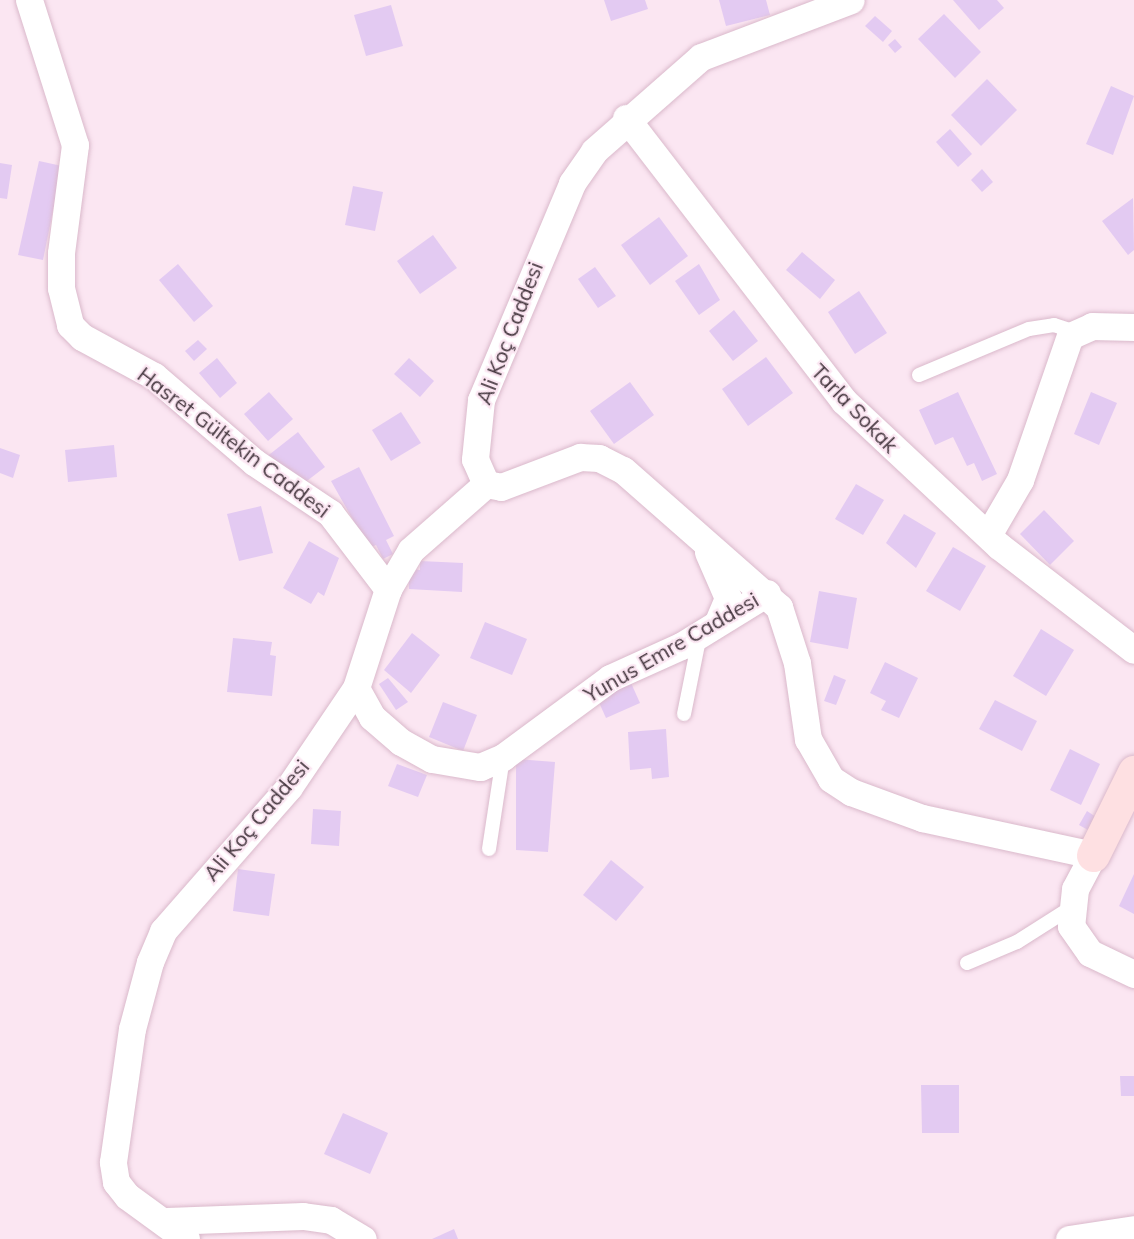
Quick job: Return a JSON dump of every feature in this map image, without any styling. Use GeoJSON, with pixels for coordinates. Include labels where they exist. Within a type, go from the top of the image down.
{"type":"FeatureCollection","features":[{"type":"Feature","properties":{"kind":"street","name":"Hasret Gültekin Caddesi"},"geometry":{"type":"LineString","coordinates":[[29,0],[75,145],[61,253],[61,288],[70,325],[82,338],[154,376],[254,462],[330,513],[388,589]]}},
{"type":"Feature","properties":{"kind":"street","name":"Ali Koç Caddesi"},"geometry":{"type":"LineString","coordinates":[[177,1230],[127,1196],[116,1182],[113,1162],[132,1029],[150,962],[163,931],[289,787],[356,688],[388,589],[421,538],[486,484],[475,459],[475,429],[485,389],[572,183],[626,118],[701,57],[851,0]]}},
{"type":"Feature","properties":{"kind":"street","name":"Tarla Sokak"},"geometry":{"type":"LineString","coordinates":[[626,118],[811,363],[987,536],[1134,650]]}},
{"type":"Feature","properties":{"kind":"street"},"geometry":{"type":"LineString","coordinates":[[987,536],[1020,480],[1064,350],[1076,332],[1092,326],[1134,327]]}},
{"type":"Feature","properties":{"kind":"street"},"geometry":{"type":"LineString","coordinates":[[486,484],[501,487],[561,462],[599,458],[623,470],[704,545],[767,593]]}},
{"type":"Feature","properties":{"kind":"street"},"geometry":{"type":"LineString","coordinates":[[704,545],[727,590],[727,607],[709,628]]}},
{"type":"Feature","properties":{"kind":"street","name":"Yunus Emre Caddesi"},"geometry":{"type":"LineString","coordinates":[[492,762],[610,678],[709,628],[767,593],[789,628],[808,739],[831,779],[851,792],[922,818],[1093,855]]}},
{"type":"Feature","properties":{"kind":"street"},"geometry":{"type":"LineString","coordinates":[[356,688],[372,717],[401,742],[432,759],[492,762]]}},
{"type":"Feature","properties":{"kind":"street"},"geometry":{"type":"LineString","coordinates":[[1134,772],[1069,909],[1071,926],[1090,953],[1134,974]]}},
{"type":"Feature","properties":{"kind":"street"},"geometry":{"type":"LineString","coordinates":[[177,1230],[303,1216],[331,1220],[363,1239]]}},
{"type":"Feature","properties":{"kind":"street"},"geometry":{"type":"LineString","coordinates":[[1069,1239],[1134,1229]]}},
{"type":"Feature","properties":{"kind":"lane"},"geometry":{"type":"LineString","coordinates":[[919,375],[1029,329],[1054,325],[1076,332]]}},
{"type":"Feature","properties":{"kind":"lane"},"geometry":{"type":"LineString","coordinates":[[684,714],[709,628]]}},
{"type":"Feature","properties":{"kind":"lane"},"geometry":{"type":"LineString","coordinates":[[489,849],[492,762]]}},
{"type":"Feature","properties":{"kind":"lane"},"geometry":{"type":"LineString","coordinates":[[967,963],[1017,942],[1069,909]]}},
{"type":"Feature","properties":{"kind":"building"},"geometry":{"type":"Polygon","coordinates":[[[604,0],[645,0],[648,9],[611,21],[604,0]]]}},
{"type":"Feature","properties":{"kind":"building"},"geometry":{"type":"Polygon","coordinates":[[[719,0],[766,0],[770,15],[726,26],[719,0]]]}},
{"type":"Feature","properties":{"kind":"building"},"geometry":{"type":"Polygon","coordinates":[[[953,0],[997,0],[1004,8],[979,30],[953,0]]]}},
{"type":"Feature","properties":{"kind":"building"},"geometry":{"type":"Polygon","coordinates":[[[391,5],[403,46],[366,56],[354,15],[391,5]]]}},
{"type":"Feature","properties":{"kind":"building"},"geometry":{"type":"Polygon","coordinates":[[[944,14],[981,52],[955,78],[918,39],[944,14]]]}},
{"type":"Feature","properties":{"kind":"building"},"geometry":{"type":"Polygon","coordinates":[[[875,16],[892,31],[883,42],[865,26],[875,16]]]}},
{"type":"Feature","properties":{"kind":"building"},"geometry":{"type":"Polygon","coordinates":[[[895,39],[902,47],[895,53],[888,45],[895,39]]]}},
{"type":"Feature","properties":{"kind":"building"},"geometry":{"type":"Polygon","coordinates":[[[987,79],[1017,110],[981,146],[951,115],[987,79]]]}},
{"type":"Feature","properties":{"kind":"building"},"geometry":{"type":"Polygon","coordinates":[[[1111,86],[1134,96],[1113,155],[1086,144],[1111,86]]]}},
{"type":"Feature","properties":{"kind":"building"},"geometry":{"type":"Polygon","coordinates":[[[950,129],[972,154],[958,167],[936,142],[950,129]]]}},
{"type":"Feature","properties":{"kind":"building"},"geometry":{"type":"Polygon","coordinates":[[[39,161],[62,166],[43,260],[18,255],[39,161]]]}},
{"type":"Feature","properties":{"kind":"building"},"geometry":{"type":"Polygon","coordinates":[[[0,163],[12,165],[7,199],[0,198],[0,163]]]}},
{"type":"Feature","properties":{"kind":"building"},"geometry":{"type":"Polygon","coordinates":[[[982,169],[993,182],[982,192],[971,180],[982,169]]]}},
{"type":"Feature","properties":{"kind":"building"},"geometry":{"type":"Polygon","coordinates":[[[353,186],[383,192],[375,231],[345,225],[353,186]]]}},
{"type":"Feature","properties":{"kind":"building"},"geometry":{"type":"Polygon","coordinates":[[[1133,198],[1134,250],[1128,255],[1102,221],[1133,198]]]}},
{"type":"Feature","properties":{"kind":"building"},"geometry":{"type":"Polygon","coordinates":[[[659,217],[688,256],[650,285],[621,245],[659,217]]]}},
{"type":"Feature","properties":{"kind":"building"},"geometry":{"type":"Polygon","coordinates":[[[433,235],[457,268],[420,294],[397,261],[433,235]]]}},
{"type":"Feature","properties":{"kind":"building"},"geometry":{"type":"Polygon","coordinates":[[[802,252],[835,280],[820,299],[786,270],[802,252]]]}},
{"type":"Feature","properties":{"kind":"building"},"geometry":{"type":"Polygon","coordinates":[[[178,264],[213,306],[194,322],[159,280],[178,264]]]}},
{"type":"Feature","properties":{"kind":"building"},"geometry":{"type":"Polygon","coordinates":[[[699,264],[720,300],[699,315],[675,281],[699,264]]]}},
{"type":"Feature","properties":{"kind":"building"},"geometry":{"type":"Polygon","coordinates":[[[595,267],[616,296],[598,308],[578,279],[595,267]]]}},
{"type":"Feature","properties":{"kind":"building"},"geometry":{"type":"Polygon","coordinates":[[[859,291],[887,333],[855,354],[828,312],[859,291]]]}},
{"type":"Feature","properties":{"kind":"building"},"geometry":{"type":"Polygon","coordinates":[[[734,310],[758,341],[733,361],[709,331],[734,310]]]}},
{"type":"Feature","properties":{"kind":"building"},"geometry":{"type":"Polygon","coordinates":[[[198,340],[207,349],[194,361],[185,351],[198,340]]]}},
{"type":"Feature","properties":{"kind":"building"},"geometry":{"type":"Polygon","coordinates":[[[766,357],[793,393],[748,426],[722,389],[766,357]]]}},
{"type":"Feature","properties":{"kind":"building"},"geometry":{"type":"Polygon","coordinates":[[[217,358],[237,383],[220,398],[199,373],[217,358]]]}},
{"type":"Feature","properties":{"kind":"building"},"geometry":{"type":"Polygon","coordinates":[[[409,358],[434,381],[420,397],[394,374],[409,358]]]}},
{"type":"Feature","properties":{"kind":"building"},"geometry":{"type":"Polygon","coordinates":[[[630,382],[654,415],[614,444],[590,411],[630,382]]]}},
{"type":"Feature","properties":{"kind":"building"},"geometry":{"type":"Polygon","coordinates":[[[269,392],[293,419],[268,441],[244,414],[269,392]]]}},
{"type":"Feature","properties":{"kind":"building"},"geometry":{"type":"Polygon","coordinates":[[[958,392],[997,474],[982,481],[974,463],[967,466],[953,437],[935,445],[919,410],[958,392]]]}},
{"type":"Feature","properties":{"kind":"building"},"geometry":{"type":"Polygon","coordinates":[[[1091,392],[1117,403],[1099,445],[1074,434],[1091,392]]]}},
{"type":"Feature","properties":{"kind":"building"},"geometry":{"type":"Polygon","coordinates":[[[401,412],[421,443],[391,461],[372,430],[401,412]]]}},
{"type":"Feature","properties":{"kind":"building"},"geometry":{"type":"Polygon","coordinates":[[[298,432],[325,467],[303,484],[265,458],[298,432]]]}},
{"type":"Feature","properties":{"kind":"building"},"geometry":{"type":"Polygon","coordinates":[[[114,445],[117,477],[68,482],[65,450],[114,445]]]}},
{"type":"Feature","properties":{"kind":"building"},"geometry":{"type":"Polygon","coordinates":[[[0,448],[20,455],[13,478],[0,473],[0,448]]]}},
{"type":"Feature","properties":{"kind":"building"},"geometry":{"type":"Polygon","coordinates":[[[359,467],[394,536],[386,540],[393,554],[383,559],[376,545],[369,548],[331,481],[359,467]]]}},
{"type":"Feature","properties":{"kind":"building"},"geometry":{"type":"Polygon","coordinates":[[[856,484],[884,500],[863,535],[835,519],[856,484]]]}},
{"type":"Feature","properties":{"kind":"building"},"geometry":{"type":"Polygon","coordinates":[[[261,506],[273,553],[239,561],[227,514],[261,506]]]}},
{"type":"Feature","properties":{"kind":"building"},"geometry":{"type":"Polygon","coordinates":[[[1044,510],[1074,541],[1050,565],[1020,534],[1044,510]]]}},
{"type":"Feature","properties":{"kind":"building"},"geometry":{"type":"Polygon","coordinates":[[[904,514],[936,533],[916,568],[886,543],[904,514]]]}},
{"type":"Feature","properties":{"kind":"building"},"geometry":{"type":"Polygon","coordinates":[[[309,541],[339,558],[324,596],[318,592],[311,604],[283,588],[309,541]]]}},
{"type":"Feature","properties":{"kind":"building"},"geometry":{"type":"Polygon","coordinates":[[[953,547],[986,566],[960,611],[926,591],[953,547]]]}},
{"type":"Feature","properties":{"kind":"building"},"geometry":{"type":"Polygon","coordinates":[[[420,561],[463,563],[462,592],[409,589],[409,569],[420,570],[420,561]]]}},
{"type":"Feature","properties":{"kind":"building"},"geometry":{"type":"Polygon","coordinates":[[[819,591],[857,598],[848,649],[810,642],[819,591]]]}},
{"type":"Feature","properties":{"kind":"building"},"geometry":{"type":"Polygon","coordinates":[[[485,622],[527,639],[512,675],[470,658],[485,622]]]}},
{"type":"Feature","properties":{"kind":"building"},"geometry":{"type":"Polygon","coordinates":[[[1041,629],[1074,650],[1046,696],[1013,676],[1041,629]]]}},
{"type":"Feature","properties":{"kind":"building"},"geometry":{"type":"Polygon","coordinates":[[[412,633],[440,655],[411,693],[384,670],[412,633]]]}},
{"type":"Feature","properties":{"kind":"building"},"geometry":{"type":"Polygon","coordinates":[[[233,638],[272,642],[270,655],[276,656],[272,696],[227,692],[233,638]]]}},
{"type":"Feature","properties":{"kind":"building"},"geometry":{"type":"Polygon","coordinates":[[[885,662],[918,678],[899,718],[881,710],[886,701],[870,693],[885,662]]]}},
{"type":"Feature","properties":{"kind":"building"},"geometry":{"type":"Polygon","coordinates":[[[834,675],[846,680],[836,705],[824,701],[834,675]]]}},
{"type":"Feature","properties":{"kind":"building"},"geometry":{"type":"Polygon","coordinates":[[[388,678],[408,702],[396,710],[379,684],[388,678]]]}},
{"type":"Feature","properties":{"kind":"building"},"geometry":{"type":"Polygon","coordinates":[[[631,683],[640,703],[606,718],[597,698],[631,683]]]}},
{"type":"Feature","properties":{"kind":"building"},"geometry":{"type":"Polygon","coordinates":[[[995,700],[1037,721],[1022,751],[979,729],[995,700]]]}},
{"type":"Feature","properties":{"kind":"building"},"geometry":{"type":"Polygon","coordinates":[[[443,702],[477,715],[463,751],[429,737],[443,702]]]}},
{"type":"Feature","properties":{"kind":"building"},"geometry":{"type":"Polygon","coordinates":[[[666,729],[669,777],[652,779],[651,768],[630,770],[628,732],[666,729]]]}},
{"type":"Feature","properties":{"kind":"building"},"geometry":{"type":"Polygon","coordinates":[[[1070,749],[1100,764],[1081,805],[1050,790],[1070,749]]]}},
{"type":"Feature","properties":{"kind":"building"},"geometry":{"type":"Polygon","coordinates":[[[516,759],[555,762],[548,852],[516,850],[516,759]]]}},
{"type":"Feature","properties":{"kind":"building"},"geometry":{"type":"Polygon","coordinates":[[[397,764],[427,775],[418,797],[388,786],[397,764]]]}},
{"type":"Feature","properties":{"kind":"building"},"geometry":{"type":"Polygon","coordinates":[[[313,809],[341,811],[339,846],[311,844],[313,809]]]}},
{"type":"Feature","properties":{"kind":"building"},"geometry":{"type":"Polygon","coordinates":[[[1087,811],[1096,817],[1088,830],[1079,825],[1087,811]]]}},
{"type":"Feature","properties":{"kind":"building"},"geometry":{"type":"Polygon","coordinates":[[[611,860],[644,887],[616,921],[583,895],[611,860]]]}},
{"type":"Feature","properties":{"kind":"building"},"geometry":{"type":"Polygon","coordinates":[[[238,869],[275,874],[269,916],[233,911],[238,869]]]}},
{"type":"Feature","properties":{"kind":"building"},"geometry":{"type":"Polygon","coordinates":[[[1134,874],[1134,914],[1119,906],[1134,874]]]}},
{"type":"Feature","properties":{"kind":"building"},"geometry":{"type":"Polygon","coordinates":[[[1120,1076],[1134,1076],[1134,1096],[1121,1096],[1120,1076]]]}},
{"type":"Feature","properties":{"kind":"building"},"geometry":{"type":"Polygon","coordinates":[[[921,1085],[959,1085],[959,1133],[922,1133],[921,1085]]]}},
{"type":"Feature","properties":{"kind":"building"},"geometry":{"type":"Polygon","coordinates":[[[343,1113],[388,1133],[370,1174],[324,1154],[343,1113]]]}},
{"type":"Feature","properties":{"kind":"building"},"geometry":{"type":"Polygon","coordinates":[[[454,1229],[458,1239],[432,1239],[454,1229]]]}}]}
